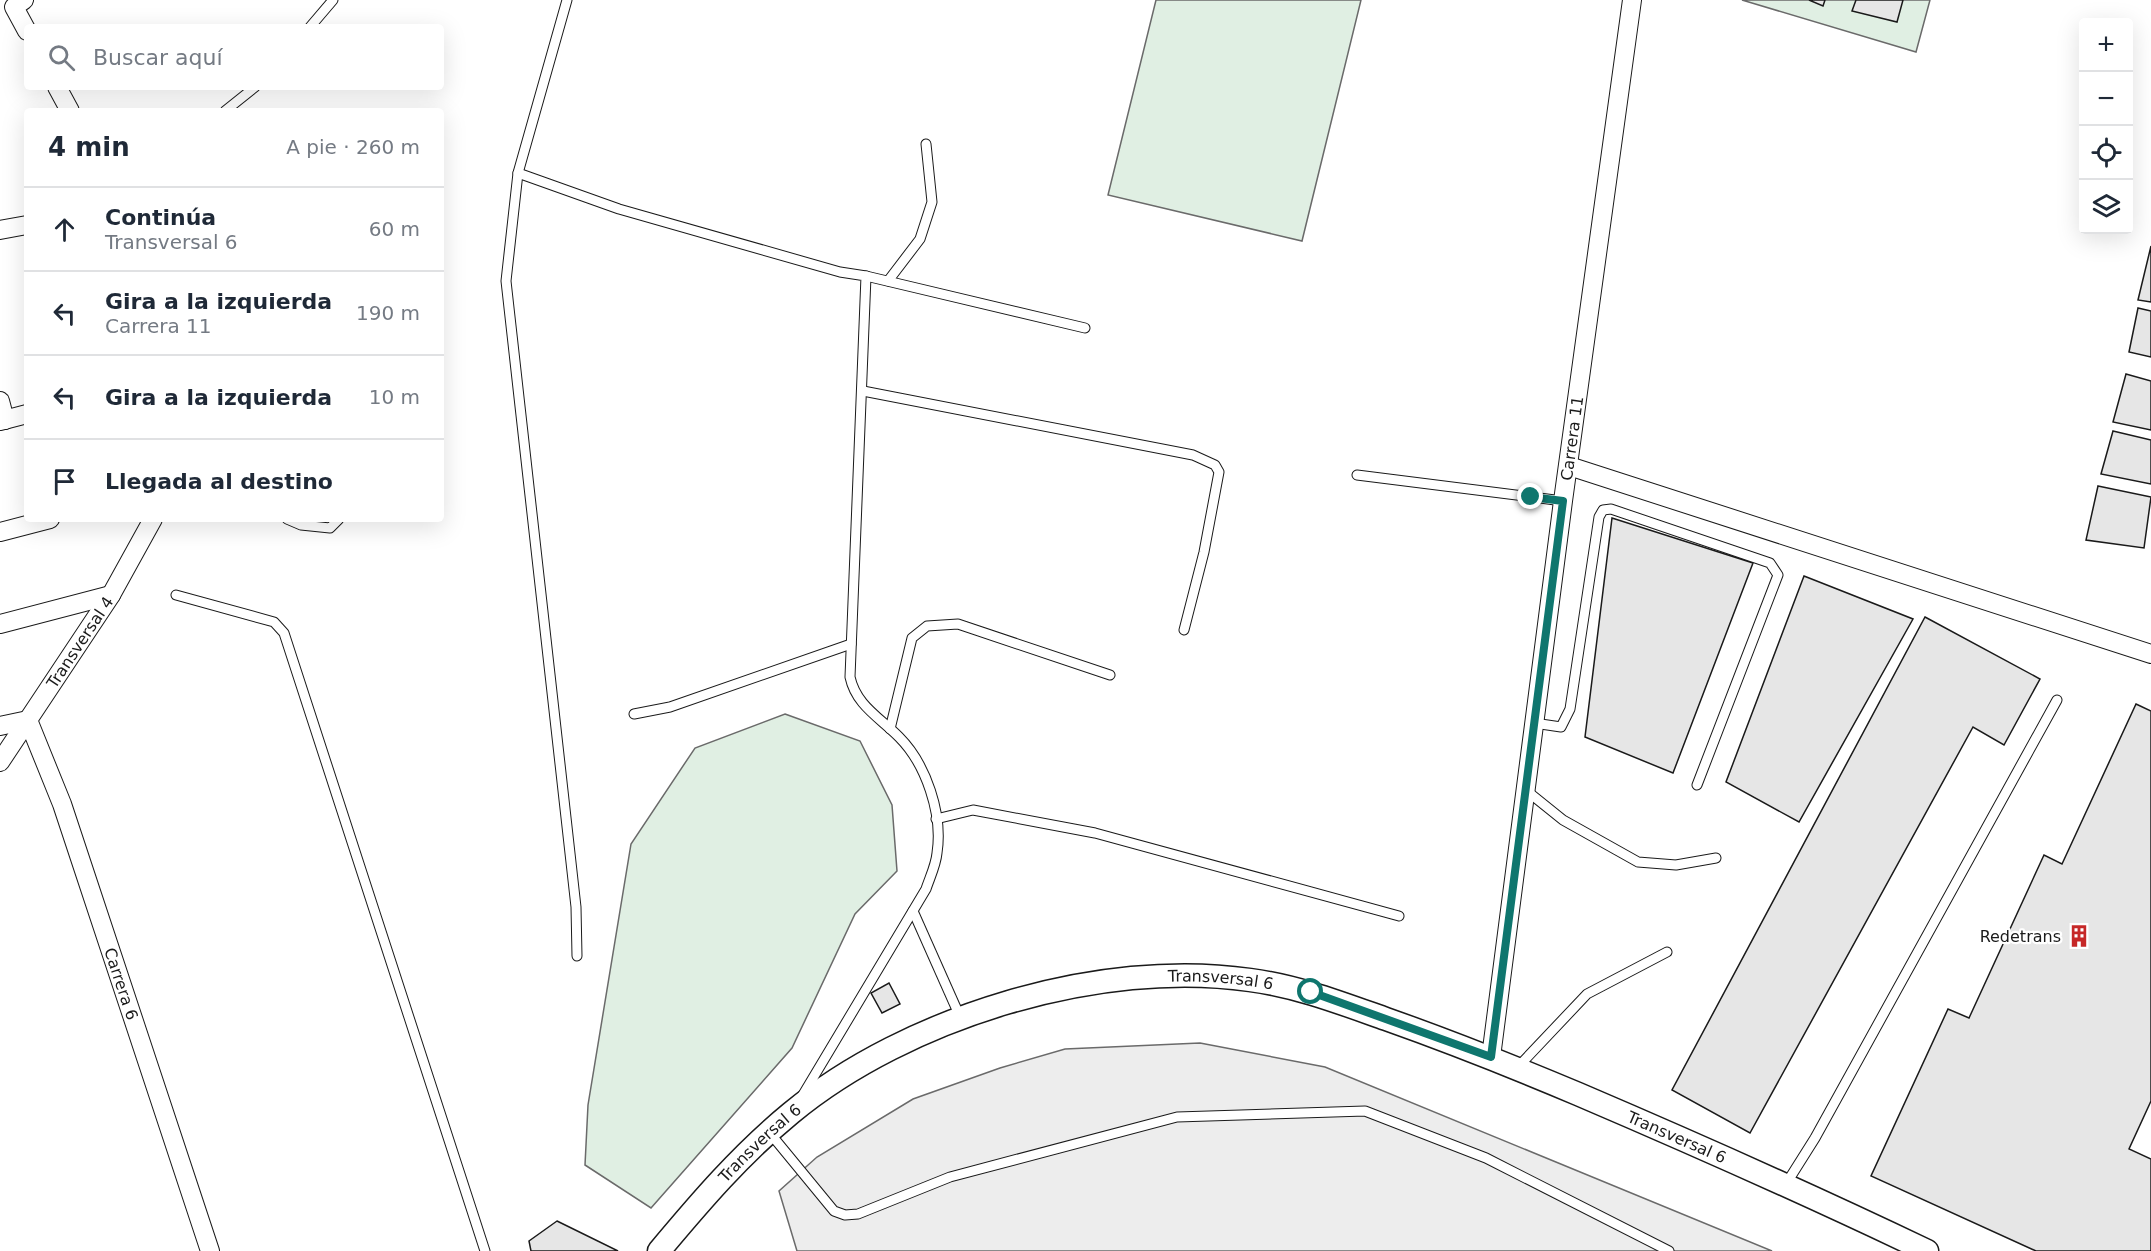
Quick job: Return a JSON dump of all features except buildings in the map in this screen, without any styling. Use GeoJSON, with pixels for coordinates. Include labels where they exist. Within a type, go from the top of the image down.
{"type":"FeatureCollection","features":[{"type":"Feature","properties":{"kind":"street","name":"Carrera 11"},"geometry":{"type":"LineString","coordinates":[[1491,1057],[1563,501],[1632,0]]}},
{"type":"Feature","properties":{"kind":"street"},"geometry":{"type":"LineString","coordinates":[[15,2],[24,24]]}},
{"type":"Feature","properties":{"kind":"street"},"geometry":{"type":"LineString","coordinates":[[59,90],[68,108]]}},
{"type":"Feature","properties":{"kind":"street"},"geometry":{"type":"LineString","coordinates":[[0,230],[24,226]]}},
{"type":"Feature","properties":{"kind":"street"},"geometry":{"type":"LineString","coordinates":[[0,401],[2,421],[24,415]]}},
{"type":"Feature","properties":{"kind":"street"},"geometry":{"type":"LineString","coordinates":[[1569,466],[2151,654]]}},
{"type":"Feature","properties":{"kind":"street"},"geometry":{"type":"LineString","coordinates":[[0,532],[38,522]]}},
{"type":"Feature","properties":{"kind":"street","name":"Transversal 4"},"geometry":{"type":"LineString","coordinates":[[0,762],[111,595],[151,522]]}},
{"type":"Feature","properties":{"kind":"street"},"geometry":{"type":"LineString","coordinates":[[0,624],[111,595]]}},
{"type":"Feature","properties":{"kind":"street"},"geometry":{"type":"LineString","coordinates":[[0,726],[28,720]]}},
{"type":"Feature","properties":{"kind":"street","name":"Carrera 6"},"geometry":{"type":"LineString","coordinates":[[28,720],[62,804],[210,1251]]}},
{"type":"Feature","properties":{"kind":"street","name":"Transversal 6"},"geometry":{"type":"LineString","coordinates":[[659,1251],[703,1198],[769,1132],[794,1110],[854,1070],[962,1019],[1080,984],[1168,975],[1219,976],[1253,980],[1311,992],[1491,1057],[1786,1184],[1927,1251]]}},
{"type":"Feature","properties":{"kind":"lane"},"geometry":{"type":"LineString","coordinates":[[313,24],[333,0]]}},
{"type":"Feature","properties":{"kind":"lane"},"geometry":{"type":"LineString","coordinates":[[567,0],[518,173],[506,281],[576,907],[578,956]]}},
{"type":"Feature","properties":{"kind":"lane"},"geometry":{"type":"LineString","coordinates":[[229,108],[251,90]]}},
{"type":"Feature","properties":{"kind":"lane"},"geometry":{"type":"LineString","coordinates":[[888,281],[920,239],[932,202],[926,144]]}},
{"type":"Feature","properties":{"kind":"lane"},"geometry":{"type":"LineString","coordinates":[[518,173],[619,209],[840,272],[888,281],[1084,328]]}},
{"type":"Feature","properties":{"kind":"lane"},"geometry":{"type":"LineString","coordinates":[[794,1110],[926,888],[938,852],[936,819],[926,776],[914,755],[864,706],[853,692],[850,677],[866,276]]}},
{"type":"Feature","properties":{"kind":"lane"},"geometry":{"type":"LineString","coordinates":[[863,391],[1193,455],[1215,465],[1219,472],[1204,552],[1184,630]]}},
{"type":"Feature","properties":{"kind":"lane"},"geometry":{"type":"LineString","coordinates":[[1357,475],[1563,501]]}},
{"type":"Feature","properties":{"kind":"lane"},"geometry":{"type":"LineString","coordinates":[[1534,723],[1561,727],[1570,709],[1599,517],[1603,510],[1611,509],[1770,563],[1778,575],[1697,785]]}},
{"type":"Feature","properties":{"kind":"lane"},"geometry":{"type":"LineString","coordinates":[[294,522],[301,525],[330,528],[336,522]]}},
{"type":"Feature","properties":{"kind":"lane"},"geometry":{"type":"LineString","coordinates":[[176,595],[274,622],[284,633],[485,1251]]}},
{"type":"Feature","properties":{"kind":"lane"},"geometry":{"type":"LineString","coordinates":[[890,729],[912,638],[927,626],[958,624],[1110,675]]}},
{"type":"Feature","properties":{"kind":"lane"},"geometry":{"type":"LineString","coordinates":[[634,714],[670,707],[851,644]]}},
{"type":"Feature","properties":{"kind":"lane"},"geometry":{"type":"LineString","coordinates":[[1786,1184],[1815,1138],[2056,700]]}},
{"type":"Feature","properties":{"kind":"lane"},"geometry":{"type":"LineString","coordinates":[[1527,792],[1563,820],[1638,862],[1676,865],[1716,858]]}},
{"type":"Feature","properties":{"kind":"lane"},"geometry":{"type":"LineString","coordinates":[[936,819],[973,810],[1095,833],[1398,916]]}},
{"type":"Feature","properties":{"kind":"lane"},"geometry":{"type":"LineString","coordinates":[[913,911],[962,1019]]}},
{"type":"Feature","properties":{"kind":"lane"},"geometry":{"type":"LineString","coordinates":[[1517,1068],[1587,994],[1667,952]]}},
{"type":"Feature","properties":{"kind":"lane"},"geometry":{"type":"LineString","coordinates":[[769,1132],[834,1211],[845,1215],[858,1214],[950,1177],[1177,1117],[1365,1111],[1486,1158],[1669,1251]]}},
{"type":"Feature","properties":{"kind":"green space"},"geometry":{"type":"Polygon","coordinates":[[[1156,0],[1361,0],[1302,241],[1108,195],[1156,0]]]}},
{"type":"Feature","properties":{"kind":"green space"},"geometry":{"type":"Polygon","coordinates":[[[1742,0],[1930,0],[1916,52],[1742,0]]]}},
{"type":"Feature","properties":{"kind":"green space"},"geometry":{"type":"Polygon","coordinates":[[[785,714],[860,741],[892,805],[897,871],[855,914],[792,1048],[651,1208],[585,1165],[588,1105],[631,844],[695,748],[785,714]]]}},
{"type":"Feature","properties":{"kind":"shaded area"},"geometry":{"type":"Polygon","coordinates":[[[1200,1043],[1325,1067],[1772,1251],[797,1251],[779,1191],[817,1157],[913,1099],[1000,1068],[1065,1049],[1200,1043]]]}},
{"type":"Feature","properties":{"kind":"place","name":"Redetrans"},"geometry":{"type":"Point","coordinates":[2079,936]}},
{"type":"Feature","properties":{"kind":"route"},"geometry":{"type":"LineString","coordinates":[[1311,992],[1491,1057],[1563,501],[1531,497]]}}]}
